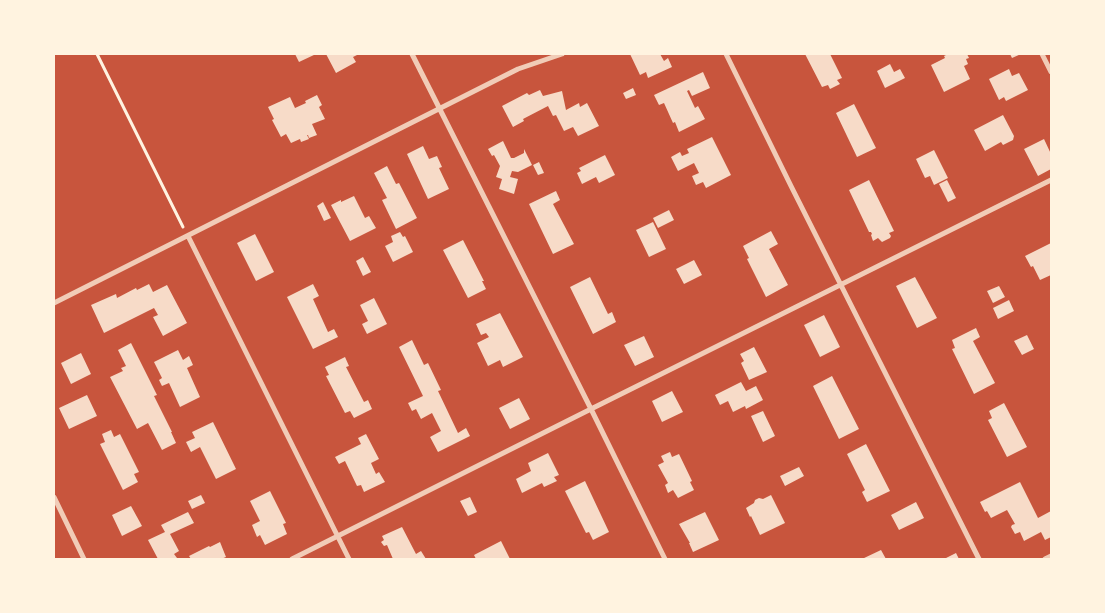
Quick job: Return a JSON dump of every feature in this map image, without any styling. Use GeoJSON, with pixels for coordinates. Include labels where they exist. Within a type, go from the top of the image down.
{"type":"FeatureCollection","features":[{"type":"Feature","properties":{"kind":"street"},"geometry":{"type":"LineString","coordinates":[[412,54],[591,409],[664,559]]}},
{"type":"Feature","properties":{"kind":"street"},"geometry":{"type":"LineString","coordinates":[[54,303],[518,69],[562,54]]}},
{"type":"Feature","properties":{"kind":"street"},"geometry":{"type":"LineString","coordinates":[[726,54],[978,559]]}},
{"type":"Feature","properties":{"kind":"street"},"geometry":{"type":"LineString","coordinates":[[1042,54],[1051,72]]}},
{"type":"Feature","properties":{"kind":"street"},"geometry":{"type":"LineString","coordinates":[[292,559],[1051,180]]}},
{"type":"Feature","properties":{"kind":"street"},"geometry":{"type":"LineString","coordinates":[[188,236],[349,559]]}},
{"type":"Feature","properties":{"kind":"street"},"geometry":{"type":"LineString","coordinates":[[54,497],[84,559]]}},
{"type":"Feature","properties":{"kind":"street"},"geometry":{"type":"LineString","coordinates":[[1045,559],[1051,556]]}},
{"type":"Feature","properties":{"kind":"path"},"geometry":{"type":"LineString","coordinates":[[97,54],[188,236]]}},
{"type":"Feature","properties":{"kind":"building"},"geometry":{"type":"Polygon","coordinates":[[[295,54],[316,54],[299,62],[295,54]]]}},
{"type":"Feature","properties":{"kind":"building"},"geometry":{"type":"Polygon","coordinates":[[[326,54],[359,54],[353,57],[356,62],[336,73],[326,54]]]}},
{"type":"Feature","properties":{"kind":"building"},"geometry":{"type":"Polygon","coordinates":[[[630,54],[660,54],[664,61],[668,58],[672,67],[648,78],[646,72],[640,75],[630,54]]]}},
{"type":"Feature","properties":{"kind":"building"},"geometry":{"type":"Polygon","coordinates":[[[805,54],[830,54],[842,78],[837,80],[840,84],[830,89],[828,85],[822,87],[805,54]]]}},
{"type":"Feature","properties":{"kind":"building"},"geometry":{"type":"Polygon","coordinates":[[[948,54],[967,54],[969,58],[966,59],[968,64],[964,66],[970,79],[944,92],[931,65],[945,58],[944,56],[948,54]]]}},
{"type":"Feature","properties":{"kind":"building"},"geometry":{"type":"Polygon","coordinates":[[[1010,54],[1021,54],[1012,58],[1010,54]]]}},
{"type":"Feature","properties":{"kind":"building"},"geometry":{"type":"Polygon","coordinates":[[[890,64],[894,72],[900,69],[905,78],[885,88],[877,71],[890,64]]]}},
{"type":"Feature","properties":{"kind":"building"},"geometry":{"type":"Polygon","coordinates":[[[1009,69],[1012,76],[1019,73],[1028,90],[1006,101],[1004,97],[999,100],[989,79],[1009,69]]]}},
{"type":"Feature","properties":{"kind":"building"},"geometry":{"type":"Polygon","coordinates":[[[703,72],[710,88],[692,96],[689,90],[687,91],[695,108],[698,106],[705,119],[679,132],[664,103],[659,105],[654,95],[703,72]]]}},
{"type":"Feature","properties":{"kind":"building"},"geometry":{"type":"Polygon","coordinates":[[[633,88],[636,95],[626,99],[623,93],[633,88]]]}},
{"type":"Feature","properties":{"kind":"building"},"geometry":{"type":"Polygon","coordinates":[[[540,90],[543,96],[562,91],[566,110],[579,103],[580,107],[587,103],[599,126],[578,136],[573,127],[564,131],[556,115],[553,116],[548,106],[523,119],[524,121],[513,127],[502,106],[527,93],[529,95],[540,90]]]}},
{"type":"Feature","properties":{"kind":"building"},"geometry":{"type":"Polygon","coordinates":[[[317,95],[322,105],[319,107],[325,119],[312,124],[317,135],[309,138],[307,135],[309,139],[301,142],[300,139],[291,143],[286,134],[281,137],[268,107],[290,97],[295,108],[317,95]]]}},
{"type":"Feature","properties":{"kind":"building"},"geometry":{"type":"Polygon","coordinates":[[[854,104],[876,148],[857,157],[836,113],[854,104]]]}},
{"type":"Feature","properties":{"kind":"building"},"geometry":{"type":"Polygon","coordinates":[[[1003,115],[1014,136],[1013,140],[1003,145],[1001,142],[985,151],[974,130],[1003,115]]]}},
{"type":"Feature","properties":{"kind":"building"},"geometry":{"type":"Polygon","coordinates":[[[712,137],[731,175],[706,188],[703,182],[696,185],[692,176],[699,173],[694,163],[678,171],[671,157],[680,152],[682,156],[689,153],[687,149],[712,137]]]}},
{"type":"Feature","properties":{"kind":"building"},"geometry":{"type":"Polygon","coordinates":[[[1044,139],[1051,154],[1051,169],[1038,176],[1024,149],[1044,139]]]}},
{"type":"Feature","properties":{"kind":"building"},"geometry":{"type":"Polygon","coordinates":[[[503,141],[511,158],[524,153],[524,149],[532,165],[518,172],[512,171],[510,177],[518,179],[514,194],[499,189],[502,179],[496,177],[500,166],[488,149],[503,141]]]}},
{"type":"Feature","properties":{"kind":"building"},"geometry":{"type":"Polygon","coordinates":[[[423,146],[429,159],[437,156],[442,167],[439,168],[449,189],[428,199],[407,154],[423,146]]]}},
{"type":"Feature","properties":{"kind":"building"},"geometry":{"type":"Polygon","coordinates":[[[934,150],[948,178],[934,185],[930,176],[925,178],[916,159],[934,150]]]}},
{"type":"Feature","properties":{"kind":"building"},"geometry":{"type":"Polygon","coordinates":[[[605,155],[615,175],[599,183],[596,177],[582,184],[577,173],[581,171],[579,168],[605,155]]]}},
{"type":"Feature","properties":{"kind":"building"},"geometry":{"type":"Polygon","coordinates":[[[539,162],[544,173],[538,175],[533,165],[539,162]]]}},
{"type":"Feature","properties":{"kind":"building"},"geometry":{"type":"Polygon","coordinates":[[[387,166],[396,184],[399,183],[417,218],[396,229],[382,200],[387,198],[374,173],[387,166]]]}},
{"type":"Feature","properties":{"kind":"building"},"geometry":{"type":"Polygon","coordinates":[[[869,180],[894,231],[889,233],[890,238],[882,242],[878,238],[873,241],[872,234],[869,232],[849,190],[869,180]]]}},
{"type":"Feature","properties":{"kind":"building"},"geometry":{"type":"Polygon","coordinates":[[[947,180],[956,198],[948,202],[939,184],[947,180]]]}},
{"type":"Feature","properties":{"kind":"building"},"geometry":{"type":"Polygon","coordinates":[[[556,191],[560,200],[553,204],[574,244],[553,254],[529,204],[556,191]]]}},
{"type":"Feature","properties":{"kind":"building"},"geometry":{"type":"Polygon","coordinates":[[[354,196],[365,218],[369,216],[376,228],[350,241],[331,205],[354,196]]]}},
{"type":"Feature","properties":{"kind":"building"},"geometry":{"type":"Polygon","coordinates":[[[323,202],[331,218],[324,221],[317,206],[323,202]]]}},
{"type":"Feature","properties":{"kind":"building"},"geometry":{"type":"Polygon","coordinates":[[[669,210],[674,220],[658,228],[653,218],[669,210]]]}},
{"type":"Feature","properties":{"kind":"building"},"geometry":{"type":"Polygon","coordinates":[[[653,222],[666,249],[649,257],[636,230],[653,222]]]}},
{"type":"Feature","properties":{"kind":"building"},"geometry":{"type":"Polygon","coordinates":[[[771,231],[778,244],[769,249],[788,285],[766,297],[747,259],[749,258],[743,246],[771,231]]]}},
{"type":"Feature","properties":{"kind":"building"},"geometry":{"type":"Polygon","coordinates":[[[400,232],[403,237],[405,236],[413,252],[393,262],[385,246],[393,242],[391,236],[400,232]]]}},
{"type":"Feature","properties":{"kind":"building"},"geometry":{"type":"Polygon","coordinates":[[[255,234],[274,272],[256,281],[237,243],[255,234]]]}},
{"type":"Feature","properties":{"kind":"building"},"geometry":{"type":"Polygon","coordinates":[[[463,240],[484,281],[482,281],[486,289],[468,298],[443,250],[463,240]]]}},
{"type":"Feature","properties":{"kind":"building"},"geometry":{"type":"Polygon","coordinates":[[[1051,243],[1051,275],[1040,280],[1025,256],[1051,243]]]}},
{"type":"Feature","properties":{"kind":"building"},"geometry":{"type":"Polygon","coordinates":[[[363,257],[371,272],[363,276],[356,261],[363,257]]]}},
{"type":"Feature","properties":{"kind":"building"},"geometry":{"type":"Polygon","coordinates":[[[694,260],[702,275],[684,284],[676,269],[694,260]]]}},
{"type":"Feature","properties":{"kind":"building"},"geometry":{"type":"Polygon","coordinates":[[[590,277],[608,314],[612,312],[616,322],[593,334],[570,287],[590,277]]]}},
{"type":"Feature","properties":{"kind":"building"},"geometry":{"type":"Polygon","coordinates":[[[915,277],[937,318],[917,328],[896,286],[915,277]]]}},
{"type":"Feature","properties":{"kind":"building"},"geometry":{"type":"Polygon","coordinates":[[[149,284],[153,292],[167,285],[187,323],[163,336],[153,317],[158,315],[154,308],[104,333],[91,305],[116,294],[117,298],[136,288],[137,290],[149,284]]]}},
{"type":"Feature","properties":{"kind":"building"},"geometry":{"type":"Polygon","coordinates":[[[313,284],[319,296],[313,299],[328,332],[334,329],[338,337],[313,349],[287,297],[313,284]]]}},
{"type":"Feature","properties":{"kind":"building"},"geometry":{"type":"Polygon","coordinates":[[[999,286],[1005,297],[993,303],[987,291],[999,286]]]}},
{"type":"Feature","properties":{"kind":"building"},"geometry":{"type":"Polygon","coordinates":[[[374,298],[387,324],[367,334],[362,324],[368,321],[360,305],[374,298]]]}},
{"type":"Feature","properties":{"kind":"building"},"geometry":{"type":"Polygon","coordinates":[[[1009,300],[1014,311],[998,319],[993,308],[1009,300]]]}},
{"type":"Feature","properties":{"kind":"building"},"geometry":{"type":"Polygon","coordinates":[[[500,313],[523,357],[503,367],[500,360],[488,366],[477,343],[489,337],[486,333],[481,335],[476,324],[500,313]]]}},
{"type":"Feature","properties":{"kind":"building"},"geometry":{"type":"Polygon","coordinates":[[[824,315],[840,347],[820,357],[804,325],[824,315]]]}},
{"type":"Feature","properties":{"kind":"building"},"geometry":{"type":"Polygon","coordinates":[[[976,328],[980,337],[973,341],[995,383],[974,394],[952,349],[955,348],[952,340],[976,328]]]}},
{"type":"Feature","properties":{"kind":"building"},"geometry":{"type":"Polygon","coordinates":[[[1027,335],[1034,349],[1022,355],[1014,341],[1027,335]]]}},
{"type":"Feature","properties":{"kind":"building"},"geometry":{"type":"Polygon","coordinates":[[[644,336],[654,357],[635,366],[624,345],[644,336]]]}},
{"type":"Feature","properties":{"kind":"building"},"geometry":{"type":"Polygon","coordinates":[[[412,340],[424,365],[428,363],[441,390],[438,391],[458,433],[466,428],[470,436],[438,452],[430,437],[441,431],[432,413],[421,419],[416,409],[412,411],[408,403],[423,396],[399,347],[412,340]]]}},
{"type":"Feature","properties":{"kind":"building"},"geometry":{"type":"Polygon","coordinates":[[[131,343],[157,395],[154,396],[176,443],[162,450],[148,423],[137,429],[110,377],[123,371],[121,368],[126,366],[118,350],[131,343]]]}},
{"type":"Feature","properties":{"kind":"building"},"geometry":{"type":"Polygon","coordinates":[[[754,347],[767,372],[749,380],[741,363],[744,361],[740,354],[754,347]]]}},
{"type":"Feature","properties":{"kind":"building"},"geometry":{"type":"Polygon","coordinates":[[[178,350],[183,360],[189,356],[193,365],[187,368],[200,397],[180,407],[169,383],[162,386],[159,380],[162,378],[154,362],[178,350]]]}},
{"type":"Feature","properties":{"kind":"building"},"geometry":{"type":"Polygon","coordinates":[[[81,353],[91,374],[71,384],[61,363],[81,353]]]}},
{"type":"Feature","properties":{"kind":"building"},"geometry":{"type":"Polygon","coordinates":[[[345,357],[349,366],[346,367],[364,402],[368,400],[372,409],[354,418],[350,411],[345,413],[326,376],[329,375],[325,367],[345,357]]]}},
{"type":"Feature","properties":{"kind":"building"},"geometry":{"type":"Polygon","coordinates":[[[832,376],[859,429],[839,439],[813,386],[832,376]]]}},
{"type":"Feature","properties":{"kind":"building"},"geometry":{"type":"Polygon","coordinates":[[[741,382],[746,391],[756,386],[763,400],[746,409],[745,406],[733,412],[728,401],[720,405],[715,395],[741,382]]]}},
{"type":"Feature","properties":{"kind":"building"},"geometry":{"type":"Polygon","coordinates":[[[672,391],[683,412],[662,422],[652,401],[672,391]]]}},
{"type":"Feature","properties":{"kind":"building"},"geometry":{"type":"Polygon","coordinates":[[[87,395],[97,416],[69,429],[59,408],[87,395]]]}},
{"type":"Feature","properties":{"kind":"building"},"geometry":{"type":"Polygon","coordinates":[[[519,398],[530,419],[510,429],[499,408],[519,398]]]}},
{"type":"Feature","properties":{"kind":"building"},"geometry":{"type":"Polygon","coordinates":[[[1004,403],[1027,447],[1007,457],[988,420],[992,418],[989,411],[1004,403]]]}},
{"type":"Feature","properties":{"kind":"building"},"geometry":{"type":"Polygon","coordinates":[[[763,411],[775,436],[763,442],[751,416],[763,411]]]}},
{"type":"Feature","properties":{"kind":"building"},"geometry":{"type":"Polygon","coordinates":[[[213,422],[236,469],[216,479],[200,447],[191,452],[186,442],[195,438],[192,432],[213,422]]]}},
{"type":"Feature","properties":{"kind":"building"},"geometry":{"type":"Polygon","coordinates":[[[111,430],[114,437],[120,434],[139,472],[134,474],[138,482],[123,490],[100,444],[105,442],[102,434],[111,430]]]}},
{"type":"Feature","properties":{"kind":"building"},"geometry":{"type":"Polygon","coordinates":[[[366,434],[379,459],[371,463],[376,474],[379,472],[385,482],[364,492],[361,485],[357,486],[345,461],[339,464],[335,457],[361,444],[358,438],[366,434]]]}},
{"type":"Feature","properties":{"kind":"building"},"geometry":{"type":"Polygon","coordinates":[[[866,444],[890,491],[867,502],[862,492],[865,490],[847,454],[866,444]]]}},
{"type":"Feature","properties":{"kind":"building"},"geometry":{"type":"Polygon","coordinates":[[[670,452],[672,457],[679,454],[692,481],[690,482],[694,490],[678,498],[673,490],[668,493],[665,485],[668,483],[658,465],[664,462],[661,456],[670,452]]]}},
{"type":"Feature","properties":{"kind":"building"},"geometry":{"type":"Polygon","coordinates":[[[548,453],[559,475],[554,477],[557,481],[544,487],[542,483],[522,493],[516,479],[531,471],[528,463],[548,453]]]}},
{"type":"Feature","properties":{"kind":"building"},"geometry":{"type":"Polygon","coordinates":[[[799,467],[804,476],[785,486],[780,476],[799,467]]]}},
{"type":"Feature","properties":{"kind":"building"},"geometry":{"type":"Polygon","coordinates":[[[585,481],[609,532],[593,540],[589,532],[586,533],[565,491],[585,481]]]}},
{"type":"Feature","properties":{"kind":"building"},"geometry":{"type":"Polygon","coordinates":[[[1020,482],[1038,518],[1051,511],[1051,537],[1045,540],[1041,532],[1024,541],[1020,532],[1015,534],[1011,527],[1015,524],[1007,510],[991,518],[987,511],[985,512],[980,502],[1020,482]]]}},
{"type":"Feature","properties":{"kind":"building"},"geometry":{"type":"Polygon","coordinates":[[[270,491],[286,523],[283,524],[287,534],[265,545],[260,535],[257,537],[252,525],[260,521],[250,501],[270,491]]]}},
{"type":"Feature","properties":{"kind":"building"},"geometry":{"type":"Polygon","coordinates":[[[201,495],[205,503],[192,509],[188,501],[201,495]]]}},
{"type":"Feature","properties":{"kind":"building"},"geometry":{"type":"Polygon","coordinates":[[[771,495],[785,523],[760,535],[746,508],[754,503],[755,500],[771,495]]]}},
{"type":"Feature","properties":{"kind":"building"},"geometry":{"type":"Polygon","coordinates":[[[470,497],[477,512],[468,516],[460,501],[470,497]]]}},
{"type":"Feature","properties":{"kind":"building"},"geometry":{"type":"Polygon","coordinates":[[[916,502],[924,518],[899,530],[891,515],[916,502]]]}},
{"type":"Feature","properties":{"kind":"building"},"geometry":{"type":"Polygon","coordinates":[[[131,506],[142,526],[122,536],[112,515],[131,506]]]}},
{"type":"Feature","properties":{"kind":"building"},"geometry":{"type":"Polygon","coordinates":[[[188,512],[194,523],[170,534],[179,551],[174,554],[177,558],[158,559],[148,540],[165,532],[161,525],[188,512]]]}},
{"type":"Feature","properties":{"kind":"building"},"geometry":{"type":"Polygon","coordinates":[[[705,512],[719,540],[693,552],[679,524],[705,512]]]}},
{"type":"Feature","properties":{"kind":"building"},"geometry":{"type":"Polygon","coordinates":[[[402,527],[416,554],[421,551],[426,559],[393,559],[387,545],[384,546],[381,542],[384,540],[382,536],[402,527]]]}},
{"type":"Feature","properties":{"kind":"building"},"geometry":{"type":"Polygon","coordinates":[[[501,541],[510,559],[476,559],[474,555],[501,541]]]}},
{"type":"Feature","properties":{"kind":"building"},"geometry":{"type":"Polygon","coordinates":[[[220,542],[226,557],[221,559],[191,559],[189,556],[209,546],[220,542]]]}},
{"type":"Feature","properties":{"kind":"building"},"geometry":{"type":"Polygon","coordinates":[[[881,550],[886,559],[862,559],[881,550]]]}},
{"type":"Feature","properties":{"kind":"building"},"geometry":{"type":"Polygon","coordinates":[[[956,553],[959,559],[944,559],[956,553]]]}}]}
